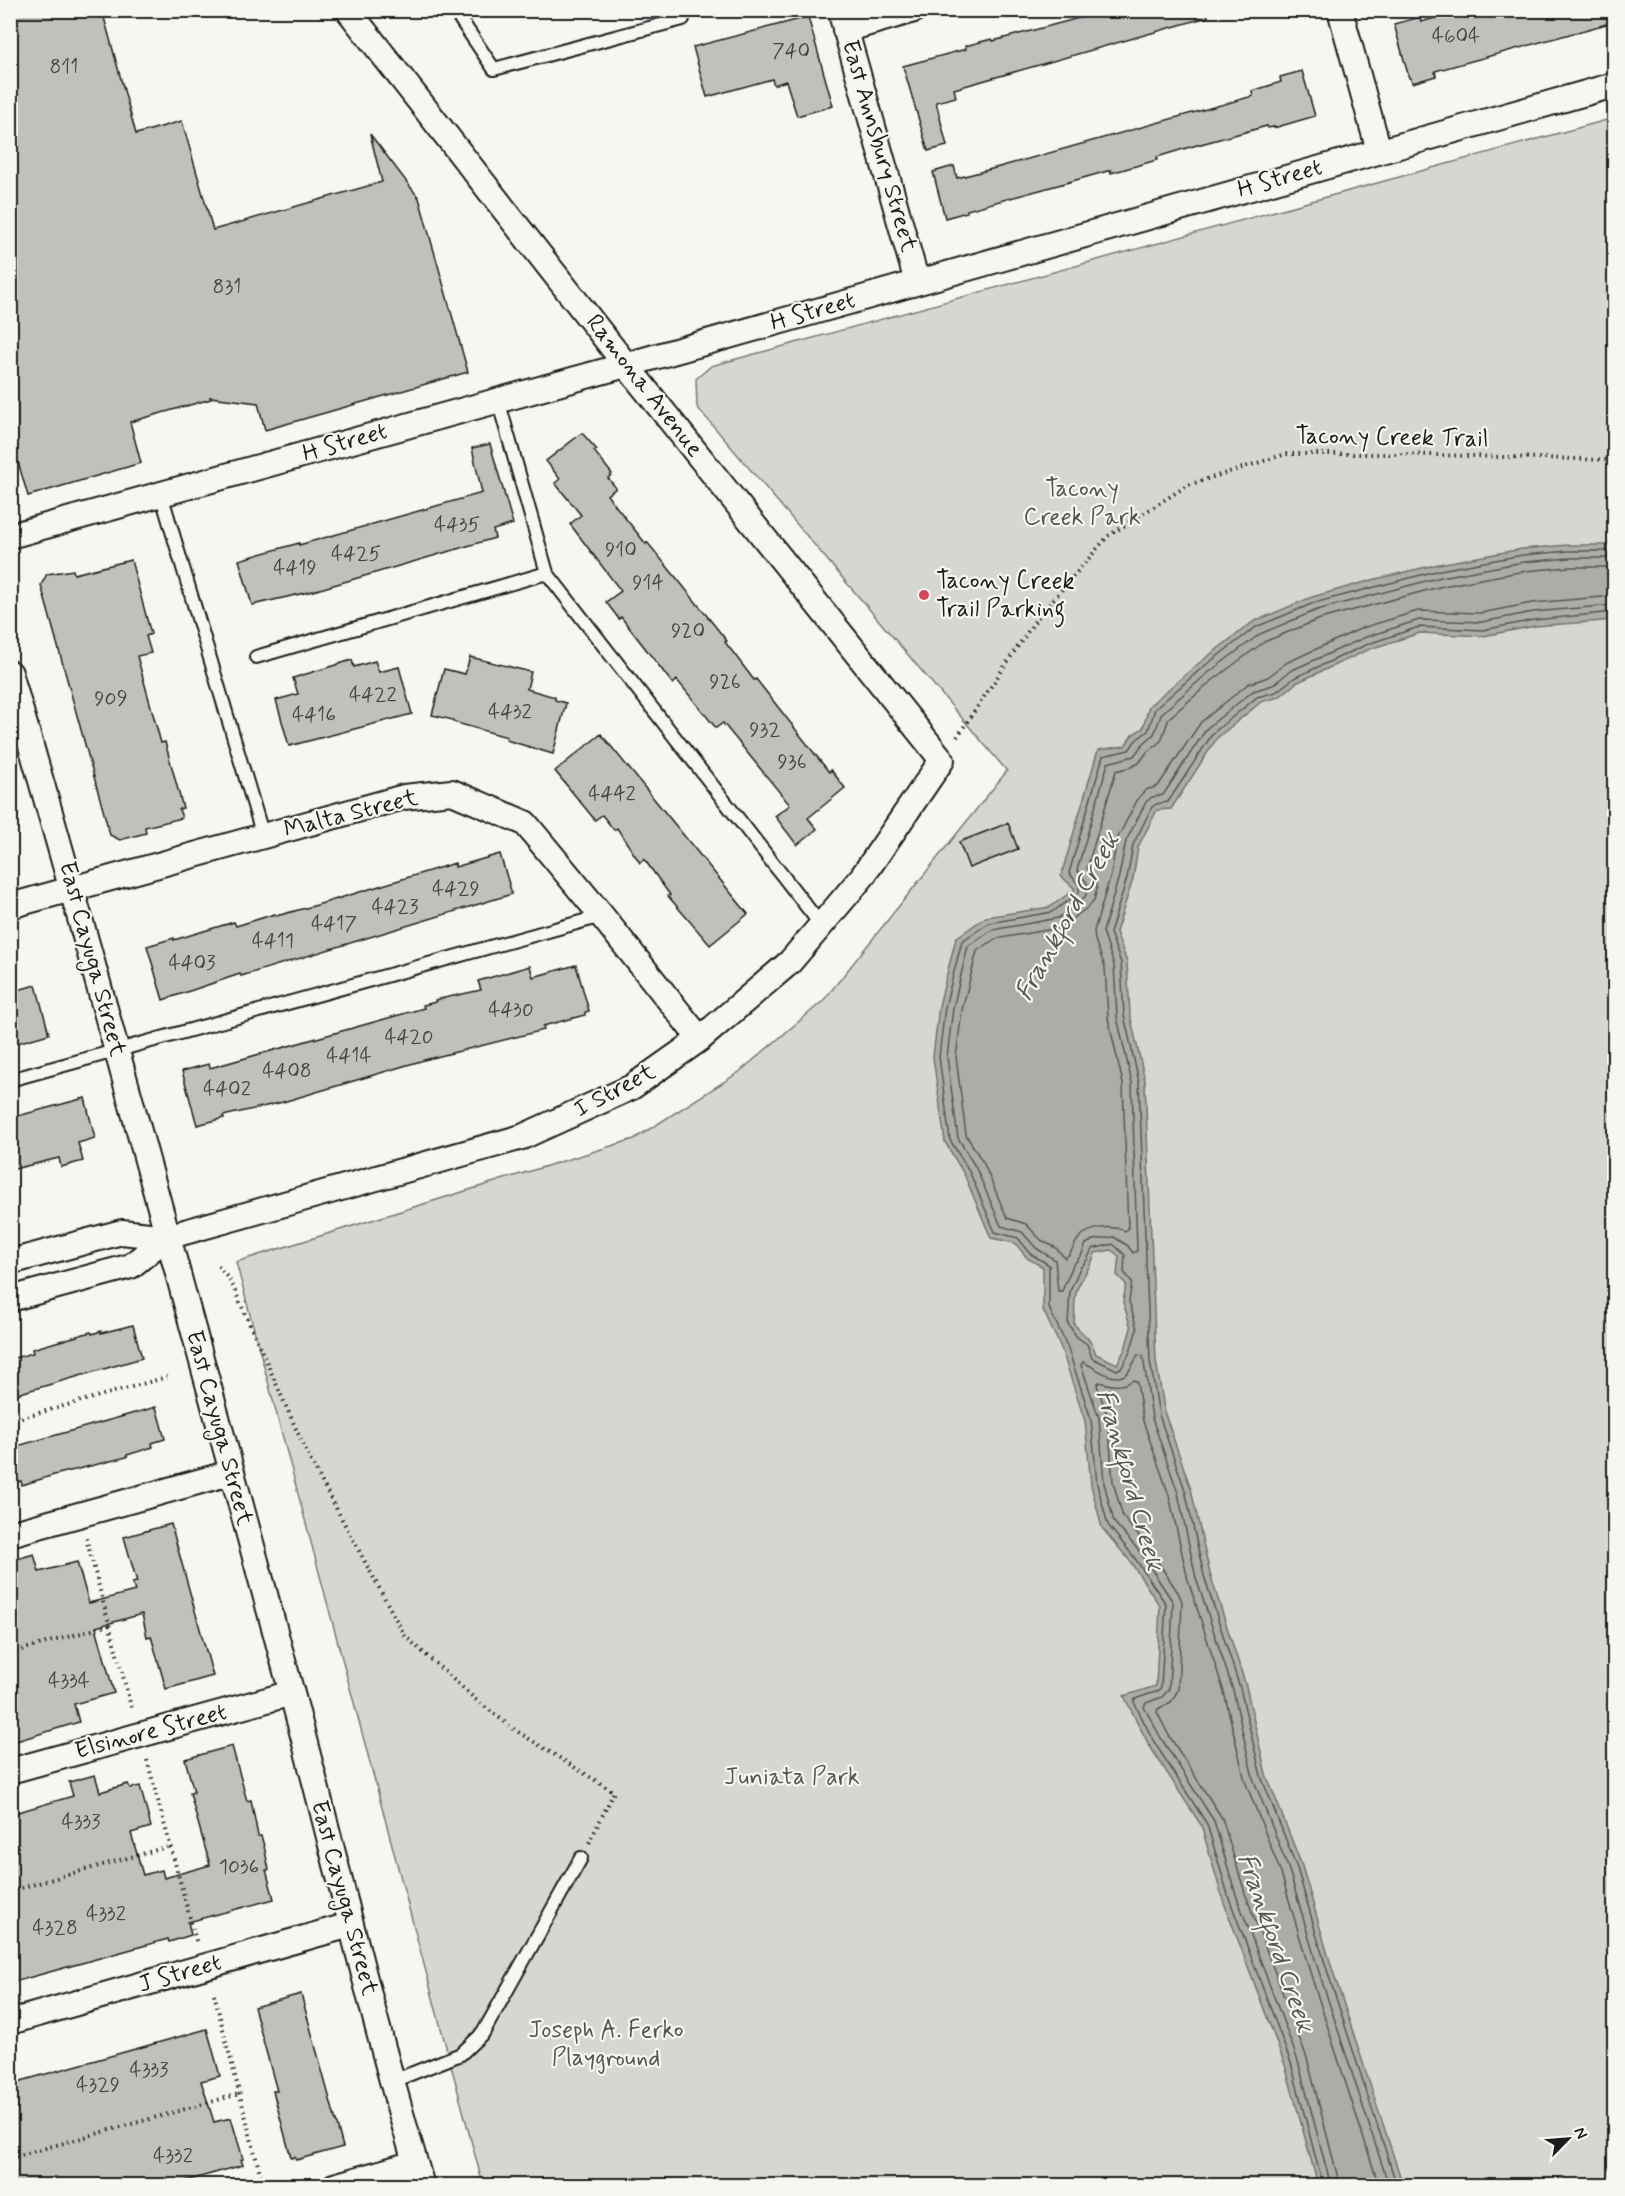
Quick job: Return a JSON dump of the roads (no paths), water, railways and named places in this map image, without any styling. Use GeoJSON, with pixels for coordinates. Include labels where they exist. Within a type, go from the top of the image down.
{"type":"FeatureCollection","features":[{"type":"Feature","properties":{"kind":"street","name":"Ramona Avenue"},"geometry":{"type":"LineString","coordinates":[[348,10],[626,365],[942,760]]}},
{"type":"Feature","properties":{"kind":"street"},"geometry":{"type":"LineString","coordinates":[[843,20],[914,10]]}},
{"type":"Feature","properties":{"kind":"street"},"geometry":{"type":"LineString","coordinates":[[1341,11],[1379,151]]}},
{"type":"Feature","properties":{"kind":"street","name":"East Annsbury Street"},"geometry":{"type":"LineString","coordinates":[[843,20],[917,282]]}},
{"type":"Feature","properties":{"kind":"street","name":"H Street"},"geometry":{"type":"LineString","coordinates":[[10,536],[626,365],[1614,85]]}},
{"type":"Feature","properties":{"kind":"street","name":"East Cayuga Street"},"geometry":{"type":"LineString","coordinates":[[10,673],[17,722],[73,888],[230,1473],[292,1693],[418,2174]]}},
{"type":"Feature","properties":{"kind":"street","name":"I Street"},"geometry":{"type":"LineString","coordinates":[[10,1262],[122,1232],[168,1237],[522,1137],[632,1087],[700,1039],[790,962],[862,877],[942,760]]}},
{"type":"Feature","properties":{"kind":"street","name":"Malta Street"},"geometry":{"type":"LineString","coordinates":[[10,906],[404,797],[452,792],[525,824],[700,1039]]}},
{"type":"Feature","properties":{"kind":"street","name":"I Street"},"geometry":{"type":"LineString","coordinates":[[10,1299],[131,1266],[168,1237]]}},
{"type":"Feature","properties":{"kind":"street"},"geometry":{"type":"LineString","coordinates":[[10,1534],[230,1473]]}},
{"type":"Feature","properties":{"kind":"street","name":"Elsinore Street"},"geometry":{"type":"LineString","coordinates":[[10,1771],[292,1693]]}},
{"type":"Feature","properties":{"kind":"street","name":"J Street"},"geometry":{"type":"LineString","coordinates":[[10,2022],[351,1925]]}},
{"type":"Feature","properties":{"kind":"street"},"geometry":{"type":"LineString","coordinates":[[334,2186],[418,2174]]}},
{"type":"Feature","properties":{"kind":"lane"},"geometry":{"type":"LineString","coordinates":[[454,10],[494,69],[683,19],[680,10]]}},
{"type":"Feature","properties":{"kind":"lane"},"geometry":{"type":"LineString","coordinates":[[498,400],[546,573],[821,926]]}},
{"type":"Feature","properties":{"kind":"lane"},"geometry":{"type":"LineString","coordinates":[[161,494],[263,836]]}},
{"type":"Feature","properties":{"kind":"lane"},"geometry":{"type":"LineString","coordinates":[[256,657],[546,573]]}},
{"type":"Feature","properties":{"kind":"lane"},"geometry":{"type":"LineString","coordinates":[[10,1080],[602,916]]}},
{"type":"Feature","properties":{"kind":"lane"},"geometry":{"type":"LineString","coordinates":[[393,2081],[461,2054],[483,2033],[581,1858]]}},
{"type":"Feature","properties":{"kind":"water","name":"Frankford Creek"},"geometry":{"type":"Polygon","coordinates":[[[1568,545],[1614,545],[1614,618],[1603,621],[1535,626],[1483,636],[1420,633],[1370,649],[1296,683],[1279,697],[1261,702],[1217,738],[1171,809],[1157,810],[1138,847],[1133,879],[1116,932],[1127,962],[1130,1014],[1145,1081],[1156,1361],[1165,1414],[1191,1489],[1210,1574],[1246,1686],[1266,1774],[1302,1866],[1331,1965],[1403,2185],[1318,2185],[1285,2065],[1223,1900],[1201,1825],[1149,1745],[1124,1696],[1156,1686],[1160,1606],[1130,1561],[1102,1528],[1091,1485],[1085,1421],[1061,1348],[1043,1310],[1043,1267],[1027,1258],[1015,1243],[991,1238],[964,1174],[945,1142],[933,1057],[939,1006],[956,938],[986,917],[1050,907],[1075,889],[1061,876],[1098,750],[1125,746],[1132,735],[1143,728],[1149,706],[1199,663],[1253,622],[1312,597],[1439,564],[1522,549],[1568,545]],[[1111,1250],[1095,1253],[1076,1293],[1074,1324],[1089,1341],[1096,1354],[1117,1364],[1125,1349],[1131,1328],[1123,1302],[1126,1284],[1117,1275],[1119,1256],[1111,1250]]]}},
{"type":"Feature","properties":{"kind":"place","name":"Tacony Creek Trail Parking"},"geometry":{"type":"Point","coordinates":[924,595]}},
{"type":"Feature","properties":{"kind":"park label","name":"Tacony Creek Park"},"geometry":{"type":"Point","coordinates":[1082,503]}},
{"type":"Feature","properties":{"kind":"park label","name":"Juniata Park"},"geometry":{"type":"Point","coordinates":[792,1777]}},
{"type":"Feature","properties":{"kind":"park label","name":"Joseph A. Ferko Playground"},"geometry":{"type":"Point","coordinates":[606,2044]}}]}
